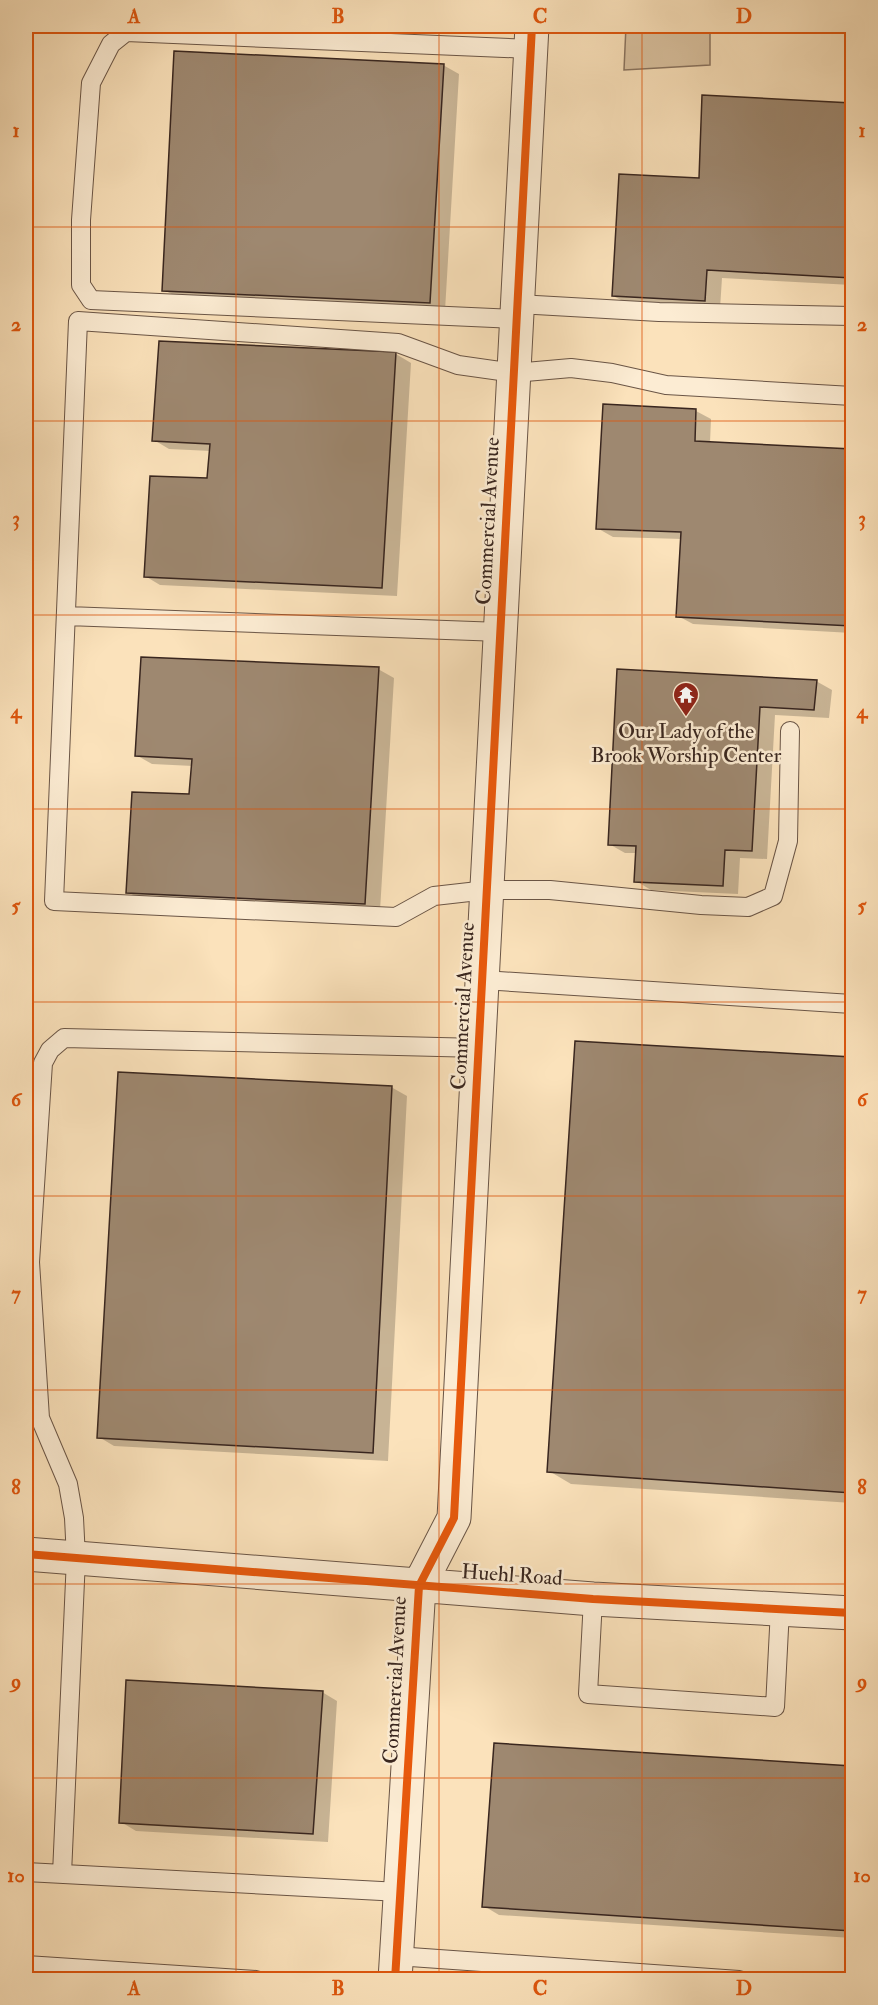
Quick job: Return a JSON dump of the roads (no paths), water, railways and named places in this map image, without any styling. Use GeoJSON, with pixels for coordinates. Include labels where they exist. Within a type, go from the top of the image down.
{"type":"FeatureCollection","features":[{"type":"Feature","properties":{"kind":"street","name":"Commercial Avenue"},"geometry":{"type":"LineString","coordinates":[[396,1968],[419,1586],[454,1518],[532,37]]}},
{"type":"Feature","properties":{"kind":"street","name":"Huehl Road"},"geometry":{"type":"LineString","coordinates":[[26,1554],[593,1599],[852,1613]]}},
{"type":"Feature","properties":{"kind":"lane"},"geometry":{"type":"LineString","coordinates":[[532,37],[126,32],[111,45],[91,83],[81,220],[81,285],[91,300],[517,311],[852,316]]}},
{"type":"Feature","properties":{"kind":"lane"},"geometry":{"type":"LineString","coordinates":[[790,731],[788,841],[773,896],[747,907],[550,890],[487,890],[434,896],[396,916],[54,901],[78,321],[398,343],[458,364],[514,373],[571,368],[612,373],[666,385],[852,396]]}},
{"type":"Feature","properties":{"kind":"lane"},"geometry":{"type":"LineString","coordinates":[[67,616],[501,632]]}},
{"type":"Feature","properties":{"kind":"lane"},"geometry":{"type":"LineString","coordinates":[[483,980],[852,1004]]}},
{"type":"Feature","properties":{"kind":"lane"},"geometry":{"type":"LineString","coordinates":[[62,1874],[76,1558],[74,1518],[68,1484],[40,1418],[30,1262],[43,1063],[50,1050],[64,1038],[480,1048]]}},
{"type":"Feature","properties":{"kind":"lane"},"geometry":{"type":"LineString","coordinates":[[593,1599],[588,1694],[775,1707],[780,1609]]}},
{"type":"Feature","properties":{"kind":"lane"},"geometry":{"type":"LineString","coordinates":[[26,1872],[400,1892]]}},
{"type":"Feature","properties":{"kind":"lane"},"geometry":{"type":"LineString","coordinates":[[26,1965],[256,1980]]}},
{"type":"Feature","properties":{"kind":"lane"},"geometry":{"type":"LineString","coordinates":[[396,1968],[739,1980]]}},
{"type":"Feature","properties":{"kind":"place","name":"Our Lady of the Brook Worship Center"},"geometry":{"type":"Point","coordinates":[686,718]}}]}
